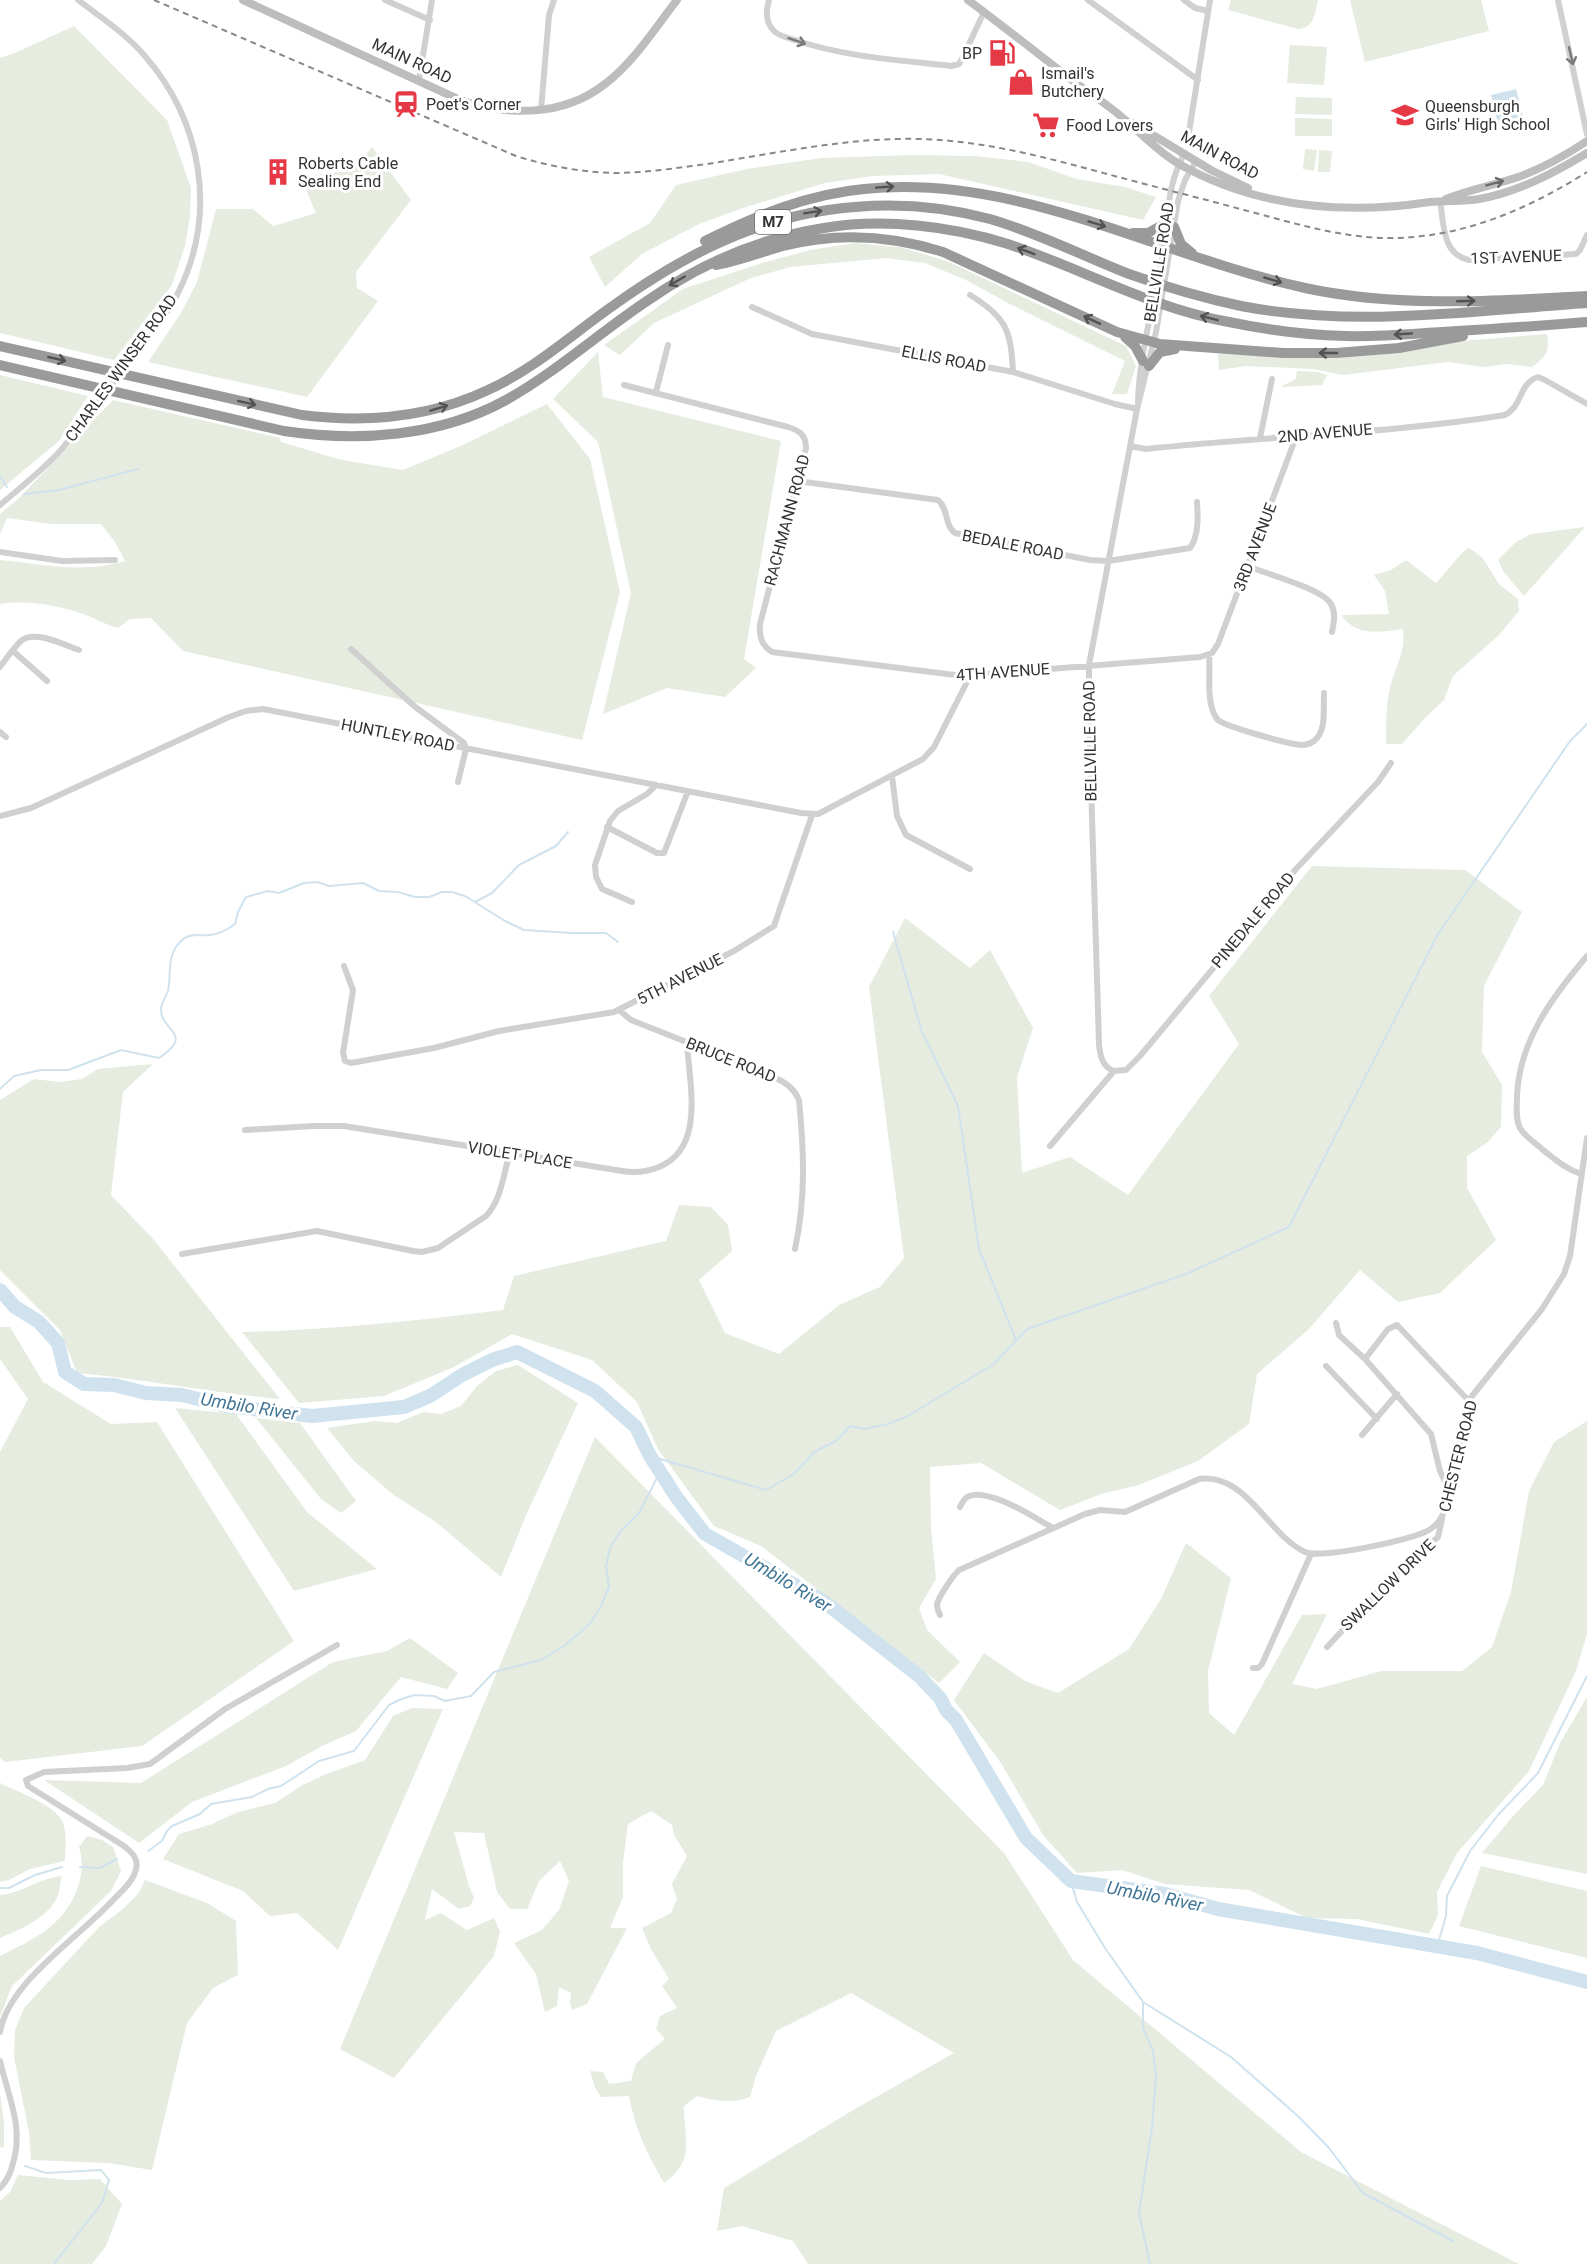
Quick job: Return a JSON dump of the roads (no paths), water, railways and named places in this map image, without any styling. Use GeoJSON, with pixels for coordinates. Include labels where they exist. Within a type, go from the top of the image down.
{"type":"FeatureCollection","features":[{"type":"Feature","properties":{"kind":"highway"},"geometry":{"type":"LineString","coordinates":[[607,310],[635,283],[692,248],[727,230],[795,203],[862,189],[905,186],[976,191],[1033,204],[1121,231],[1168,252],[1201,258],[1278,282],[1362,298],[1408,302],[1453,302],[1587,296]]}},
{"type":"Feature","properties":{"kind":"highway","name":"M7"},"geometry":{"type":"LineString","coordinates":[[0,346],[276,410],[334,419],[369,419],[420,413],[488,391],[531,366],[650,280],[689,257],[744,231],[804,214],[880,206],[939,210],[993,220],[1128,273],[1179,290],[1268,310],[1389,318],[1587,303]]}},
{"type":"Feature","properties":{"kind":"highway","name":"M7"},"geometry":{"type":"LineString","coordinates":[[0,364],[284,431],[329,437],[390,435],[465,418],[505,400],[559,366],[645,302],[699,269],[732,253],[789,234],[827,227],[902,225],[975,235],[1009,245],[1137,296],[1182,311],[1237,324],[1346,336],[1587,322]]}},
{"type":"Feature","properties":{"kind":"highway"},"geometry":{"type":"LineString","coordinates":[[1121,231],[1148,233],[1170,225],[1181,244],[1201,258]]}},
{"type":"Feature","properties":{"kind":"highway"},"geometry":{"type":"LineString","coordinates":[[699,269],[821,238],[856,236],[884,238],[916,243],[943,252],[1117,332],[1150,342],[1190,348],[1283,353],[1336,353],[1398,348],[1511,328]]}},
{"type":"Feature","properties":{"kind":"highway"},"geometry":{"type":"LineString","coordinates":[[1117,332],[1135,346],[1146,363],[1160,352],[1190,348]]}},
{"type":"Feature","properties":{"kind":"main road","name":"MAIN ROAD"},"geometry":{"type":"LineString","coordinates":[[243,0],[460,100],[503,111],[541,110],[576,101],[606,84],[639,49],[677,0]]}},
{"type":"Feature","properties":{"kind":"main road","name":"MAIN ROAD"},"geometry":{"type":"LineString","coordinates":[[968,0],[1122,117],[1179,164],[1230,187],[1273,198],[1312,207],[1345,209],[1373,209],[1478,199],[1521,187],[1587,153]]}},
{"type":"Feature","properties":{"kind":"main road","name":"MAIN ROAD"},"geometry":{"type":"LineString","coordinates":[[1122,117],[1196,161],[1239,184],[1273,198]]}},
{"type":"Feature","properties":{"kind":"main road","name":"MAIN ROAD"},"geometry":{"type":"LineString","coordinates":[[1440,201],[1467,190],[1520,176],[1545,166],[1587,141]]}},
{"type":"Feature","properties":{"kind":"street","name":"CHARLES WINSER ROAD"},"geometry":{"type":"LineString","coordinates":[[0,505],[59,451],[171,305],[185,275],[198,224],[198,170],[186,120],[172,92],[133,43],[78,0]]}},
{"type":"Feature","properties":{"kind":"street"},"geometry":{"type":"LineString","coordinates":[[385,0],[429,20]]}},
{"type":"Feature","properties":{"kind":"street"},"geometry":{"type":"LineString","coordinates":[[419,81],[432,0]]}},
{"type":"Feature","properties":{"kind":"street"},"geometry":{"type":"LineString","coordinates":[[541,110],[549,15],[554,0]]}},
{"type":"Feature","properties":{"kind":"street"},"geometry":{"type":"LineString","coordinates":[[769,0],[766,15],[774,31],[809,45],[878,58],[951,66],[959,64],[984,12]]}},
{"type":"Feature","properties":{"kind":"street"},"geometry":{"type":"LineString","coordinates":[[1088,0],[1198,80]]}},
{"type":"Feature","properties":{"kind":"street"},"geometry":{"type":"LineString","coordinates":[[1184,0],[1195,8],[1208,11]]}},
{"type":"Feature","properties":{"kind":"street"},"geometry":{"type":"LineString","coordinates":[[1189,132],[1210,0]]}},
{"type":"Feature","properties":{"kind":"street"},"geometry":{"type":"LineString","coordinates":[[1558,0],[1585,115],[1587,134]]}},
{"type":"Feature","properties":{"kind":"street","name":"BELLVILLE ROAD"},"geometry":{"type":"LineString","coordinates":[[1114,1071],[1102,1061],[1098,1036],[1088,708],[1089,665],[1168,252],[1170,225],[1168,199],[1184,154]]}},
{"type":"Feature","properties":{"kind":"street","name":"BELLVILLE ROAD"},"geometry":{"type":"LineString","coordinates":[[1170,225],[1181,191],[1196,161]]}},
{"type":"Feature","properties":{"kind":"street","name":"1ST AVENUE"},"geometry":{"type":"LineString","coordinates":[[1440,201],[1447,245],[1459,258],[1469,260],[1569,255],[1580,250],[1587,235]]}},
{"type":"Feature","properties":{"kind":"street","name":"BELLVILLE ROAD"},"geometry":{"type":"LineString","coordinates":[[1153,329],[1161,259],[1168,252]]}},
{"type":"Feature","properties":{"kind":"street"},"geometry":{"type":"LineString","coordinates":[[970,295],[990,307],[1005,326],[1012,347],[1013,372]]}},
{"type":"Feature","properties":{"kind":"street","name":"ELLIS ROAD"},"geometry":{"type":"LineString","coordinates":[[752,307],[812,334],[1013,372],[1137,409]]}},
{"type":"Feature","properties":{"kind":"street"},"geometry":{"type":"LineString","coordinates":[[656,392],[668,345]]}},
{"type":"Feature","properties":{"kind":"street","name":"2ND AVENUE"},"geometry":{"type":"LineString","coordinates":[[1130,446],[1146,449],[1489,418],[1508,414],[1515,406],[1527,382],[1538,377],[1587,404]]}},
{"type":"Feature","properties":{"kind":"street"},"geometry":{"type":"LineString","coordinates":[[1260,438],[1272,379]]}},
{"type":"Feature","properties":{"kind":"street","name":"RACHMANN ROAD"},"geometry":{"type":"LineString","coordinates":[[624,385],[799,431],[805,437],[806,446],[760,624],[760,638],[764,646]]}},
{"type":"Feature","properties":{"kind":"street","name":"3RD AVENUE"},"geometry":{"type":"LineString","coordinates":[[1209,654],[1218,644],[1296,437]]}},
{"type":"Feature","properties":{"kind":"street","name":"BEDALE ROAD"},"geometry":{"type":"LineString","coordinates":[[797,481],[938,500],[944,507],[949,528],[957,534],[1090,560],[1108,561]]}},
{"type":"Feature","properties":{"kind":"street"},"geometry":{"type":"LineString","coordinates":[[1108,561],[1190,548],[1193,544],[1197,518],[1197,502]]}},
{"type":"Feature","properties":{"kind":"street"},"geometry":{"type":"LineString","coordinates":[[0,552],[62,561],[114,560]]}},
{"type":"Feature","properties":{"kind":"street"},"geometry":{"type":"LineString","coordinates":[[1247,566],[1326,597],[1335,617],[1332,632]]}},
{"type":"Feature","properties":{"kind":"street"},"geometry":{"type":"LineString","coordinates":[[0,667],[23,640],[34,637],[79,650]]}},
{"type":"Feature","properties":{"kind":"street","name":"4TH AVENUE"},"geometry":{"type":"LineString","coordinates":[[764,646],[772,652],[945,675],[969,676],[1209,654]]}},
{"type":"Feature","properties":{"kind":"street"},"geometry":{"type":"LineString","coordinates":[[351,649],[414,706],[465,743],[466,748],[458,782]]}},
{"type":"Feature","properties":{"kind":"street"},"geometry":{"type":"LineString","coordinates":[[13,651],[47,681]]}},
{"type":"Feature","properties":{"kind":"street"},"geometry":{"type":"LineString","coordinates":[[1209,654],[1212,705],[1216,718],[1229,726],[1296,744],[1308,744],[1315,740],[1321,730],[1324,693]]}},
{"type":"Feature","properties":{"kind":"street"},"geometry":{"type":"LineString","coordinates":[[812,814],[821,814],[916,764],[932,750],[969,676]]}},
{"type":"Feature","properties":{"kind":"street","name":"HUNTLEY ROAD"},"geometry":{"type":"LineString","coordinates":[[0,816],[32,808],[219,722],[246,711],[263,709],[812,814]]}},
{"type":"Feature","properties":{"kind":"street"},"geometry":{"type":"LineString","coordinates":[[0,732],[6,737]]}},
{"type":"Feature","properties":{"kind":"street","name":"PINEDALE ROAD"},"geometry":{"type":"LineString","coordinates":[[1114,1071],[1126,1070],[1140,1056],[1296,869],[1378,782],[1391,763]]}},
{"type":"Feature","properties":{"kind":"street"},"geometry":{"type":"LineString","coordinates":[[892,776],[897,816],[906,835],[970,869]]}},
{"type":"Feature","properties":{"kind":"street"},"geometry":{"type":"LineString","coordinates":[[632,902],[605,891],[596,877],[596,865],[607,827],[618,811],[644,796],[656,785]]}},
{"type":"Feature","properties":{"kind":"street"},"geometry":{"type":"LineString","coordinates":[[607,827],[657,854],[664,853],[688,791]]}},
{"type":"Feature","properties":{"kind":"street","name":"5TH AVENUE"},"geometry":{"type":"LineString","coordinates":[[345,966],[353,990],[343,1053],[345,1060],[351,1063],[619,1010],[734,951],[771,929],[780,913],[812,814]]}},
{"type":"Feature","properties":{"kind":"street"},"geometry":{"type":"LineString","coordinates":[[1581,1174],[1564,1167],[1525,1134],[1518,1122],[1517,1103],[1519,1074],[1544,1011],[1555,994],[1587,956]]}},
{"type":"Feature","properties":{"kind":"street","name":"BRUCE ROAD"},"geometry":{"type":"LineString","coordinates":[[619,1010],[631,1020],[782,1081],[795,1092],[798,1100],[804,1157],[803,1207],[795,1249]]}},
{"type":"Feature","properties":{"kind":"street","name":"VIOLET PLACE"},"geometry":{"type":"LineString","coordinates":[[245,1130],[321,1125],[344,1126],[628,1172],[650,1170],[668,1162],[682,1149],[690,1127],[687,1043]]}},
{"type":"Feature","properties":{"kind":"street"},"geometry":{"type":"LineString","coordinates":[[1050,1146],[1114,1071]]}},
{"type":"Feature","properties":{"kind":"street","name":"CHESTER ROAD"},"geometry":{"type":"LineString","coordinates":[[1311,1554],[1327,1554],[1412,1537],[1432,1529],[1442,1519],[1469,1401],[1478,1386],[1542,1309],[1564,1275],[1570,1256],[1587,1138]]}},
{"type":"Feature","properties":{"kind":"street"},"geometry":{"type":"LineString","coordinates":[[182,1254],[317,1231],[413,1251],[429,1250],[447,1242],[492,1209],[497,1200],[510,1153]]}},
{"type":"Feature","properties":{"kind":"street"},"geometry":{"type":"LineString","coordinates":[[1336,1323],[1339,1335],[1365,1359],[1431,1434],[1439,1467],[1449,1490]]}},
{"type":"Feature","properties":{"kind":"street"},"geometry":{"type":"LineString","coordinates":[[1365,1359],[1388,1329],[1397,1325],[1469,1401]]}},
{"type":"Feature","properties":{"kind":"street"},"geometry":{"type":"LineString","coordinates":[[1326,1366],[1377,1419]]}},
{"type":"Feature","properties":{"kind":"street"},"geometry":{"type":"LineString","coordinates":[[1362,1435],[1397,1394]]}},
{"type":"Feature","properties":{"kind":"street"},"geometry":{"type":"LineString","coordinates":[[940,1615],[937,1607],[938,1600],[959,1570],[1053,1528],[1100,1510],[1125,1512],[1199,1479],[1220,1479],[1242,1494],[1294,1545],[1311,1554],[1262,1664],[1253,1668]]}},
{"type":"Feature","properties":{"kind":"street"},"geometry":{"type":"LineString","coordinates":[[960,1507],[971,1495],[993,1498],[1008,1502],[1053,1528]]}},
{"type":"Feature","properties":{"kind":"street","name":"SWALLOW DRIVE"},"geometry":{"type":"LineString","coordinates":[[1327,1647],[1398,1571],[1438,1537],[1442,1519]]}},
{"type":"Feature","properties":{"kind":"street"},"geometry":{"type":"LineString","coordinates":[[0,2032],[6,2012],[22,1987],[110,1904],[134,1876],[136,1869],[135,1857],[124,1845],[28,1786],[26,1780],[44,1772],[127,1768],[150,1764],[225,1709],[337,1645]]}},
{"type":"Feature","properties":{"kind":"street"},"geometry":{"type":"LineString","coordinates":[[0,2061],[13,2106],[18,2140],[11,2170],[0,2188]]}},
{"type":"Feature","properties":{"kind":"water"},"geometry":{"type":"Polygon","coordinates":[[[1516,89],[1525,123],[1499,129],[1491,95],[1516,89]]]}},
{"type":"Feature","properties":{"kind":"waterway"},"geometry":{"type":"LineString","coordinates":[[24,494],[59,490],[138,469]]}},
{"type":"Feature","properties":{"kind":"waterway"},"geometry":{"type":"LineString","coordinates":[[0,476],[7,487]]}},
{"type":"Feature","properties":{"kind":"waterway"},"geometry":{"type":"LineString","coordinates":[[650,1456],[766,1490],[794,1474],[814,1452],[836,1441],[850,1426],[865,1429],[906,1417],[994,1364],[1027,1329],[1186,1274],[1289,1227],[1438,934],[1570,741],[1587,724]]}},
{"type":"Feature","properties":{"kind":"waterway"},"geometry":{"type":"LineString","coordinates":[[475,902],[492,893],[519,865],[556,846],[568,832]]}},
{"type":"Feature","properties":{"kind":"waterway"},"geometry":{"type":"LineString","coordinates":[[0,1089],[14,1076],[41,1070],[68,1070],[121,1050],[159,1058],[170,1050],[176,1037],[165,1022],[161,1009],[168,991],[171,957],[177,945],[189,936],[214,934],[226,930],[235,924],[246,897],[268,891],[279,893],[304,883],[317,882],[329,886],[363,883],[379,891],[398,892],[415,897],[429,897],[442,892],[452,892],[465,896],[524,930],[606,933],[618,942]]}},
{"type":"Feature","properties":{"kind":"waterway"},"geometry":{"type":"LineString","coordinates":[[893,932],[922,1032],[958,1106],[979,1249],[1016,1340]]}},
{"type":"Feature","properties":{"kind":"waterway","name":"Umbilo River"},"geometry":{"type":"LineString","coordinates":[[0,1290],[15,1307],[39,1322],[58,1343],[65,1372],[84,1384],[114,1385],[146,1393],[182,1395],[226,1406],[312,1416],[404,1407],[430,1396],[462,1375],[492,1360],[517,1352],[595,1391],[636,1427],[650,1456],[677,1498],[705,1534],[823,1601],[919,1676],[940,1698],[946,1710],[956,1720],[1026,1838],[1071,1881],[1165,1894],[1218,1909],[1477,1953],[1587,1982]]}},
{"type":"Feature","properties":{"kind":"waterway"},"geometry":{"type":"LineString","coordinates":[[148,1851],[162,1841],[172,1826],[200,1814],[211,1804],[252,1797],[268,1789],[281,1786],[319,1761],[354,1751],[389,1705],[399,1700],[414,1695],[434,1696],[445,1701],[471,1696],[494,1672],[541,1660],[564,1646],[589,1625],[600,1608],[609,1587],[606,1566],[610,1548],[620,1532],[639,1513],[660,1472]]}},
{"type":"Feature","properties":{"kind":"waterway"},"geometry":{"type":"LineString","coordinates":[[1437,1947],[1446,1916],[1447,1896],[1470,1851],[1498,1815],[1538,1773],[1587,1676]]}},
{"type":"Feature","properties":{"kind":"waterway"},"geometry":{"type":"LineString","coordinates":[[80,1867],[100,1868],[117,1859]]}},
{"type":"Feature","properties":{"kind":"waterway"},"geometry":{"type":"LineString","coordinates":[[0,1888],[9,1888],[35,1875],[62,1867]]}},
{"type":"Feature","properties":{"kind":"waterway"},"geometry":{"type":"LineString","coordinates":[[1071,1881],[1077,1902],[1105,1948],[1143,2002],[1143,2028],[1153,2051],[1156,2076],[1152,2128],[1139,2213],[1150,2264]]}},
{"type":"Feature","properties":{"kind":"waterway"},"geometry":{"type":"LineString","coordinates":[[1143,2002],[1231,2057],[1299,2117],[1329,2148],[1363,2193],[1453,2241]]}},
{"type":"Feature","properties":{"kind":"waterway"},"geometry":{"type":"LineString","coordinates":[[25,2166],[46,2173],[101,2170],[109,2180],[102,2203],[54,2264]]}},
{"type":"Feature","properties":{"kind":"railway"},"geometry":{"type":"LineString","coordinates":[[154,0],[516,156],[552,166],[589,171],[614,173],[660,170],[867,141],[945,140],[1040,157],[1314,228],[1349,235],[1385,238],[1439,234],[1490,220],[1540,199],[1587,172]]}},
{"type":"Feature","properties":{"kind":"place","name":"BP"},"geometry":{"type":"Point","coordinates":[1002,53]}},
{"type":"Feature","properties":{"kind":"place","name":"Ismail's Butchery"},"geometry":{"type":"Point","coordinates":[1021,82]}},
{"type":"Feature","properties":{"kind":"place","name":"Poet's Corner"},"geometry":{"type":"Point","coordinates":[406,104]}},
{"type":"Feature","properties":{"kind":"place","name":"Queensburgh Girls' High School"},"geometry":{"type":"Point","coordinates":[1405,115]}},
{"type":"Feature","properties":{"kind":"place","name":"Food Lovers"},"geometry":{"type":"Point","coordinates":[1046,125]}},
{"type":"Feature","properties":{"kind":"place","name":"Roberts Cable Sealing End"},"geometry":{"type":"Point","coordinates":[278,172]}}]}
